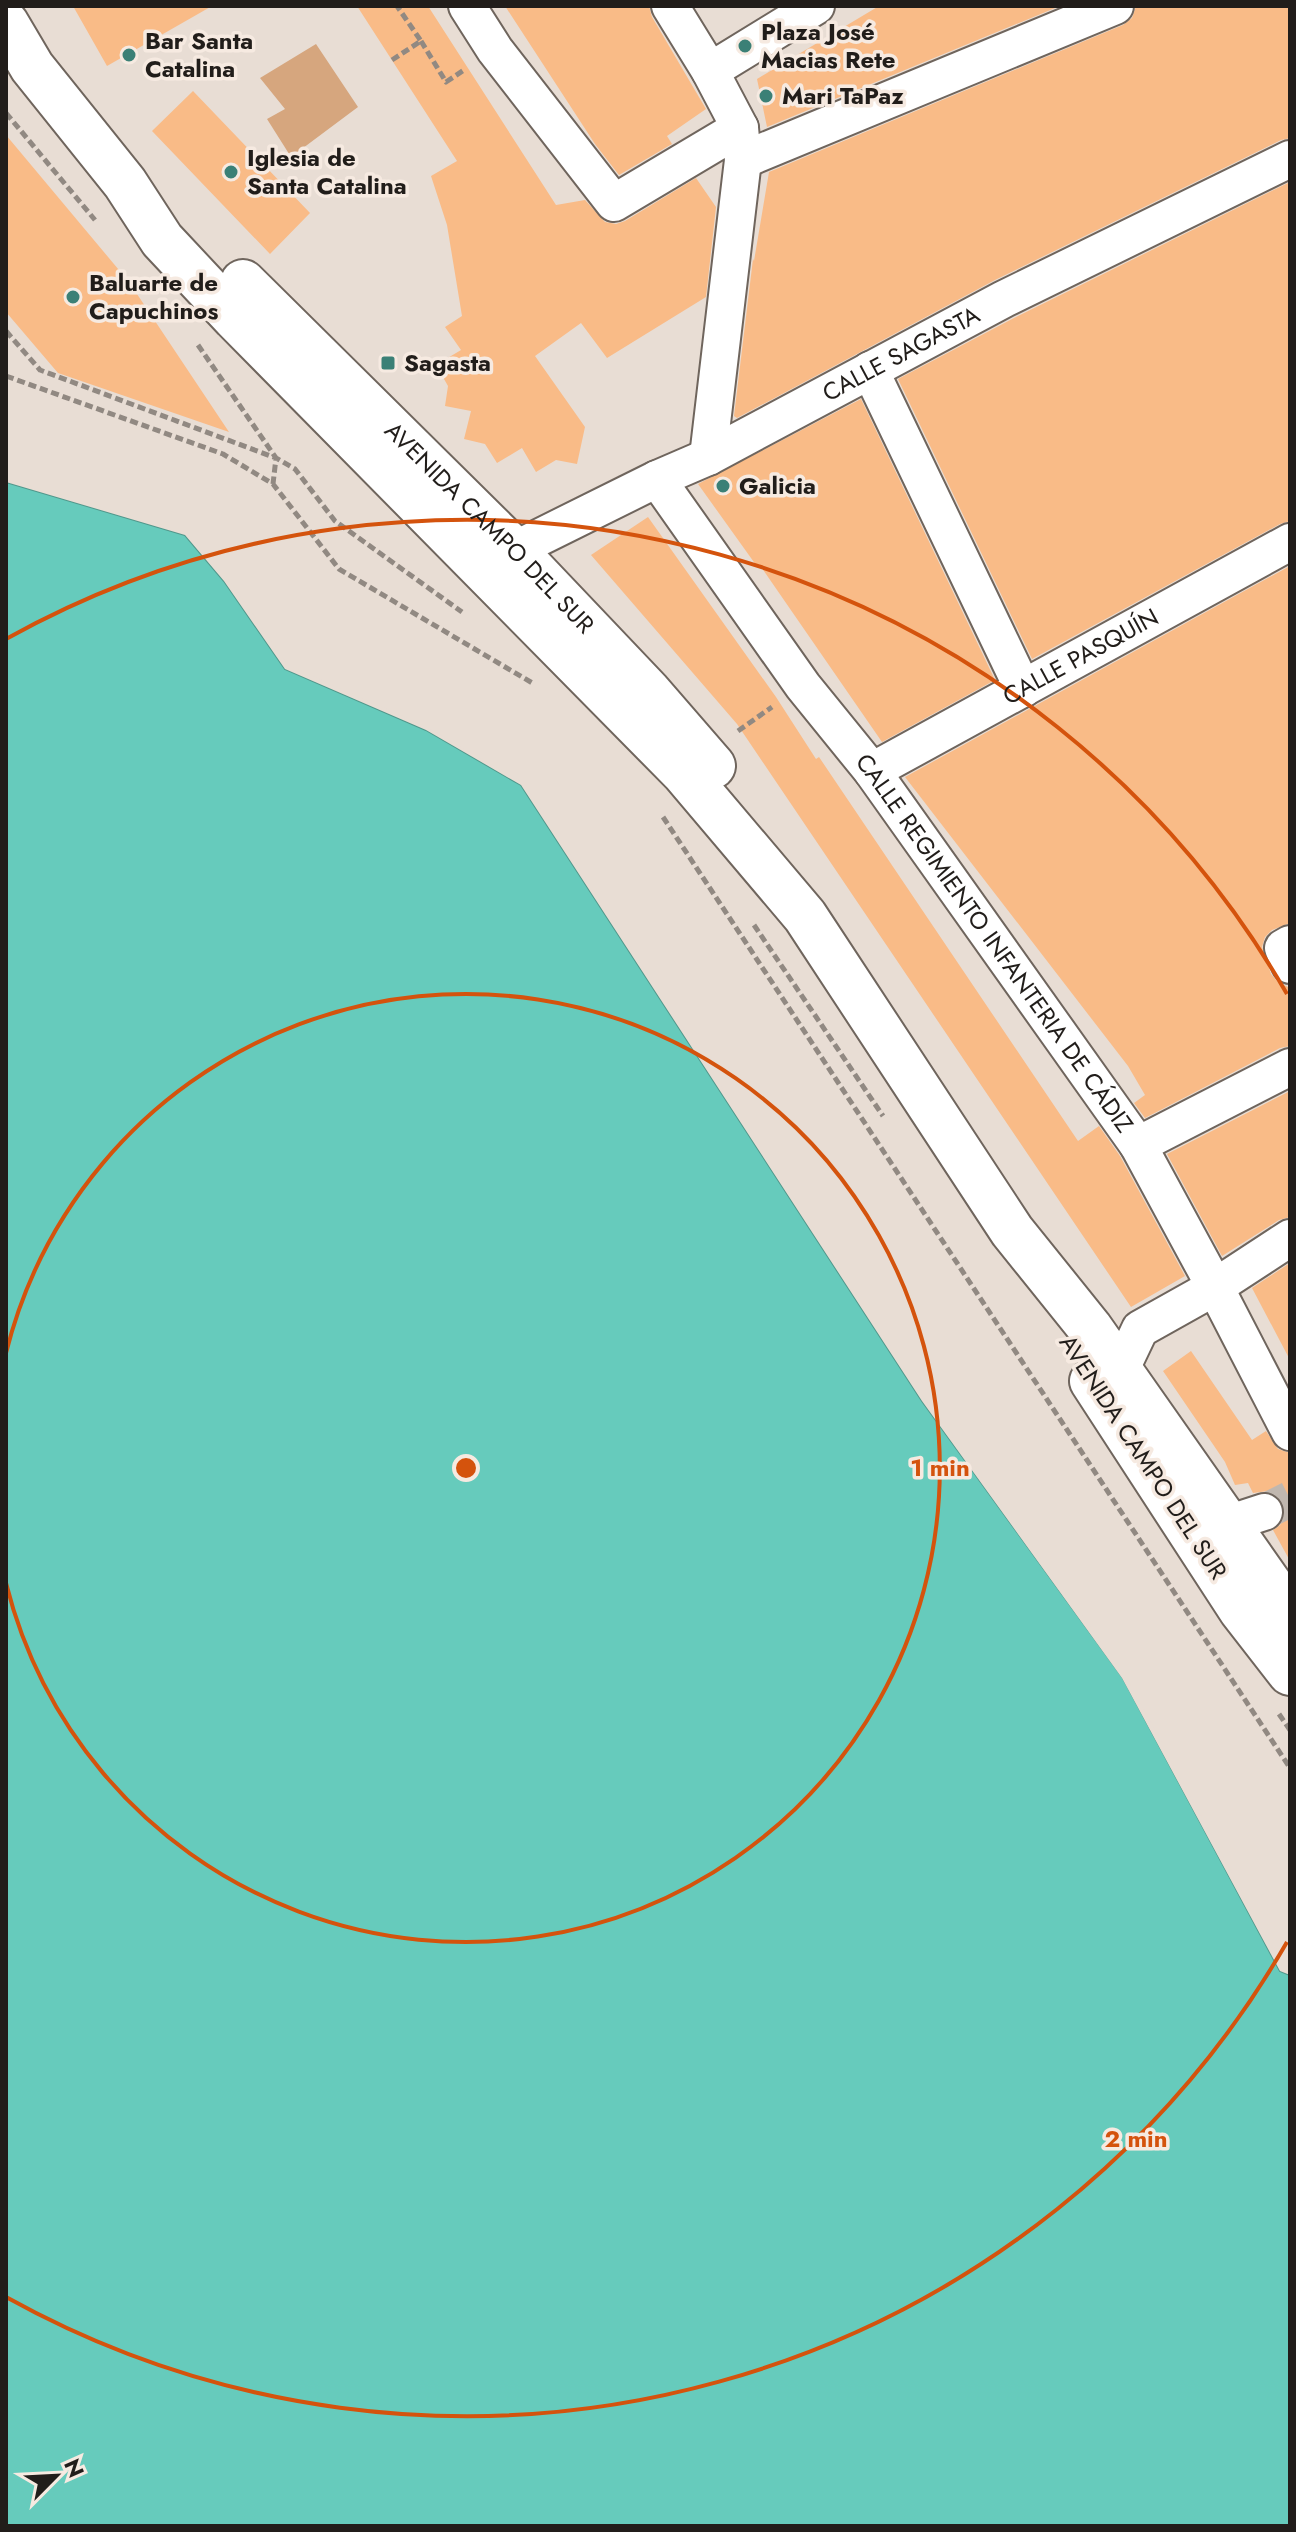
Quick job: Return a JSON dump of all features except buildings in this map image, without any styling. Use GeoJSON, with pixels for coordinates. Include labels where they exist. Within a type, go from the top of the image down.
{"type":"FeatureCollection","features":[{"type":"Feature","properties":{"kind":"street"},"geometry":{"type":"LineString","coordinates":[[467,6],[495,50],[614,203],[741,144],[1115,6]]}},
{"type":"Feature","properties":{"kind":"street"},"geometry":{"type":"LineString","coordinates":[[670,6],[710,71],[741,144],[708,457]]}},
{"type":"Feature","properties":{"kind":"street"},"geometry":{"type":"LineString","coordinates":[[710,71],[816,6]]}},
{"type":"Feature","properties":{"kind":"street","name":"AVENIDA CAMPO DEL SUR"},"geometry":{"type":"LineString","coordinates":[[6,23],[32,67],[125,183],[162,240],[235,318],[684,773],[805,916],[1012,1231],[1090,1328],[1120,1371],[1246,1518],[1290,1613]]}},
{"type":"Feature","properties":{"kind":"street","name":"CALLE SAGASTA"},"geometry":{"type":"LineString","coordinates":[[514,550],[708,457],[1018,292],[1290,159]]}},
{"type":"Feature","properties":{"kind":"street","name":"AVENIDA CAMPO DEL SUR"},"geometry":{"type":"LineString","coordinates":[[125,183],[185,225],[514,550],[704,754],[784,865],[805,916]]}},
{"type":"Feature","properties":{"kind":"street"},"geometry":{"type":"LineString","coordinates":[[870,370],[1023,689]]}},
{"type":"Feature","properties":{"kind":"street"},"geometry":{"type":"LineString","coordinates":[[353,437],[388,452],[487,550],[514,550]]}},
{"type":"Feature","properties":{"kind":"street","name":"CALLE REGIMIENTO INFANTERIA DE CÁDIZ"},"geometry":{"type":"LineString","coordinates":[[657,479],[803,686],[872,771],[1138,1145],[1290,1432]]}},
{"type":"Feature","properties":{"kind":"street","name":"CALLE PASQUÍN"},"geometry":{"type":"LineString","coordinates":[[872,771],[1290,542]]}},
{"type":"Feature","properties":{"kind":"street"},"geometry":{"type":"LineString","coordinates":[[1290,944],[1283,948],[1290,965]]}},
{"type":"Feature","properties":{"kind":"street"},"geometry":{"type":"LineString","coordinates":[[1138,1145],[1290,1067]]}},
{"type":"Feature","properties":{"kind":"street","name":"AVENIDA CAMPO DEL SUR"},"geometry":{"type":"LineString","coordinates":[[1012,1231],[1067,1344],[1241,1610],[1282,1689]]}},
{"type":"Feature","properties":{"kind":"street"},"geometry":{"type":"LineString","coordinates":[[1090,1328],[1140,1329],[1215,1287],[1290,1238]]}},
{"type":"Feature","properties":{"kind":"street"},"geometry":{"type":"LineString","coordinates":[[1140,1329],[1120,1371],[1118,1422],[1156,1455],[1197,1517],[1246,1518]]}},
{"type":"Feature","properties":{"kind":"path"},"geometry":{"type":"LineString","coordinates":[[397,6],[446,82],[495,50]]}},
{"type":"Feature","properties":{"kind":"path"},"geometry":{"type":"LineString","coordinates":[[392,60],[421,41]]}},
{"type":"Feature","properties":{"kind":"path"},"geometry":{"type":"LineString","coordinates":[[6,331],[40,370],[276,458],[295,469],[335,521],[463,613]]}},
{"type":"Feature","properties":{"kind":"path"},"geometry":{"type":"LineString","coordinates":[[6,376],[223,454],[261,476],[273,484],[339,569],[537,686]]}},
{"type":"Feature","properties":{"kind":"path"},"geometry":{"type":"LineString","coordinates":[[704,754],[803,686]]}},
{"type":"Feature","properties":{"kind":"path"},"geometry":{"type":"LineString","coordinates":[[660,813],[1290,1768]]}},
{"type":"Feature","properties":{"kind":"path"},"geometry":{"type":"LineString","coordinates":[[751,921],[879,1113],[892,1122]]}},
{"type":"Feature","properties":{"kind":"path"},"geometry":{"type":"LineString","coordinates":[[1282,1689],[1290,1730]]}},
{"type":"Feature","properties":{"kind":"shaded area"},"geometry":{"type":"Polygon","coordinates":[[[316,44],[358,107],[291,157],[267,119],[285,109],[260,78],[316,44]]]}},
{"type":"Feature","properties":{"kind":"water"},"geometry":{"type":"Polygon","coordinates":[[[6,482],[185,535],[224,581],[285,669],[426,730],[521,785],[922,1401],[1123,1678],[1280,1971],[1290,1975],[1290,2526],[6,2526],[6,482]]]}},
{"type":"Feature","properties":{"kind":"pier"},"geometry":{"type":"Polygon","coordinates":[[[7,478],[187,532],[228,578],[288,665],[427,727],[524,783],[925,1399],[1126,1676],[1283,1968],[1290,1971],[1290,1975],[1280,1971],[1122,1678],[922,1401],[521,785],[426,730],[285,669],[224,581],[185,535],[6,482],[7,478]]]}},
{"type":"Feature","properties":{"kind":"tunnel"},"geometry":{"type":"LineString","coordinates":[[1264,1512],[1290,1499]]}},
{"type":"Feature","properties":{"kind":"place","name":"Plaza José Macias Rete"},"geometry":{"type":"Point","coordinates":[745,46]}},
{"type":"Feature","properties":{"kind":"place","name":"Bar Santa Catalina"},"geometry":{"type":"Point","coordinates":[129,55]}},
{"type":"Feature","properties":{"kind":"place","name":"Mari TaPaz"},"geometry":{"type":"Point","coordinates":[766,96]}},
{"type":"Feature","properties":{"kind":"place","name":"Iglesia de Santa Catalina"},"geometry":{"type":"Point","coordinates":[231,172]}},
{"type":"Feature","properties":{"kind":"place","name":"Baluarte de Capuchinos"},"geometry":{"type":"Point","coordinates":[73,297]}},
{"type":"Feature","properties":{"kind":"place","name":"Sagasta"},"geometry":{"type":"Point","coordinates":[388,363]}},
{"type":"Feature","properties":{"kind":"place","name":"Galicia"},"geometry":{"type":"Point","coordinates":[723,486]}}]}
